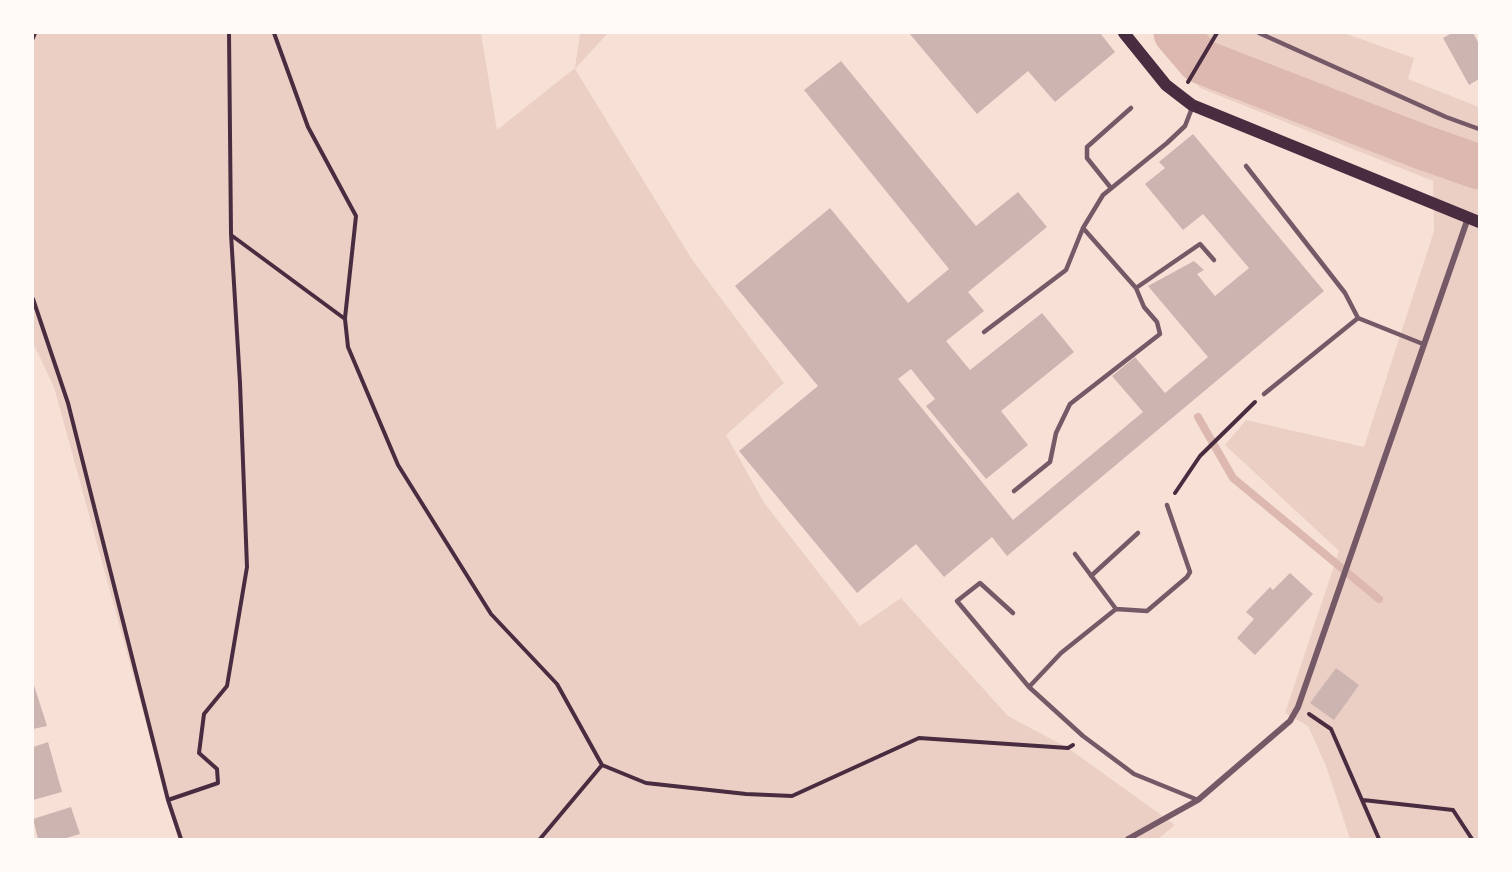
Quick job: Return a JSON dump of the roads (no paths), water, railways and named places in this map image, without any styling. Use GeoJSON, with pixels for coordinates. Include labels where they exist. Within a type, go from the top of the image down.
{"type":"FeatureCollection","features":[{"type":"Feature","properties":{"kind":"main road"},"geometry":{"type":"LineString","coordinates":[[1124,33],[1166,85],[1192,105],[1474,220]]}},
{"type":"Feature","properties":{"kind":"street"},"geometry":{"type":"LineString","coordinates":[[1128,839],[1198,800],[1290,722],[1298,707],[1423,344],[1474,220]]}},
{"type":"Feature","properties":{"kind":"lane"},"geometry":{"type":"LineString","coordinates":[[1259,33],[1446,117],[1479,129]]}},
{"type":"Feature","properties":{"kind":"lane"},"geometry":{"type":"LineString","coordinates":[[984,332],[1066,270],[1083,228],[1103,195],[1185,126],[1192,105]]}},
{"type":"Feature","properties":{"kind":"lane"},"geometry":{"type":"LineString","coordinates":[[1112,188],[1087,158],[1087,147],[1131,108]]}},
{"type":"Feature","properties":{"kind":"lane"},"geometry":{"type":"LineString","coordinates":[[1246,166],[1345,293],[1358,318],[1423,344]]}},
{"type":"Feature","properties":{"kind":"lane"},"geometry":{"type":"LineString","coordinates":[[1014,491],[1050,462],[1056,433],[1070,404],[1160,334],[1157,322],[1144,307],[1136,288],[1083,228]]}},
{"type":"Feature","properties":{"kind":"lane"},"geometry":{"type":"LineString","coordinates":[[1136,288],[1200,244],[1215,260]]}},
{"type":"Feature","properties":{"kind":"lane"},"geometry":{"type":"LineString","coordinates":[[1264,394],[1358,318]]}},
{"type":"Feature","properties":{"kind":"lane"},"geometry":{"type":"LineString","coordinates":[[1029,687],[1061,653],[1116,609],[1147,611],[1187,577],[1190,572],[1167,506]]}},
{"type":"Feature","properties":{"kind":"lane"},"geometry":{"type":"LineString","coordinates":[[1091,576],[1138,533]]}},
{"type":"Feature","properties":{"kind":"lane"},"geometry":{"type":"LineString","coordinates":[[1075,554],[1116,609]]}},
{"type":"Feature","properties":{"kind":"lane"},"geometry":{"type":"LineString","coordinates":[[1013,613],[980,582],[957,601],[1029,687],[1083,736],[1134,774],[1198,800]]}},
{"type":"Feature","properties":{"kind":"waterway"},"geometry":{"type":"LineString","coordinates":[[1176,33],[1200,61],[1479,167]]}},
{"type":"Feature","properties":{"kind":"waterway"},"geometry":{"type":"LineString","coordinates":[[1198,417],[1233,478],[1379,599]]}}]}
